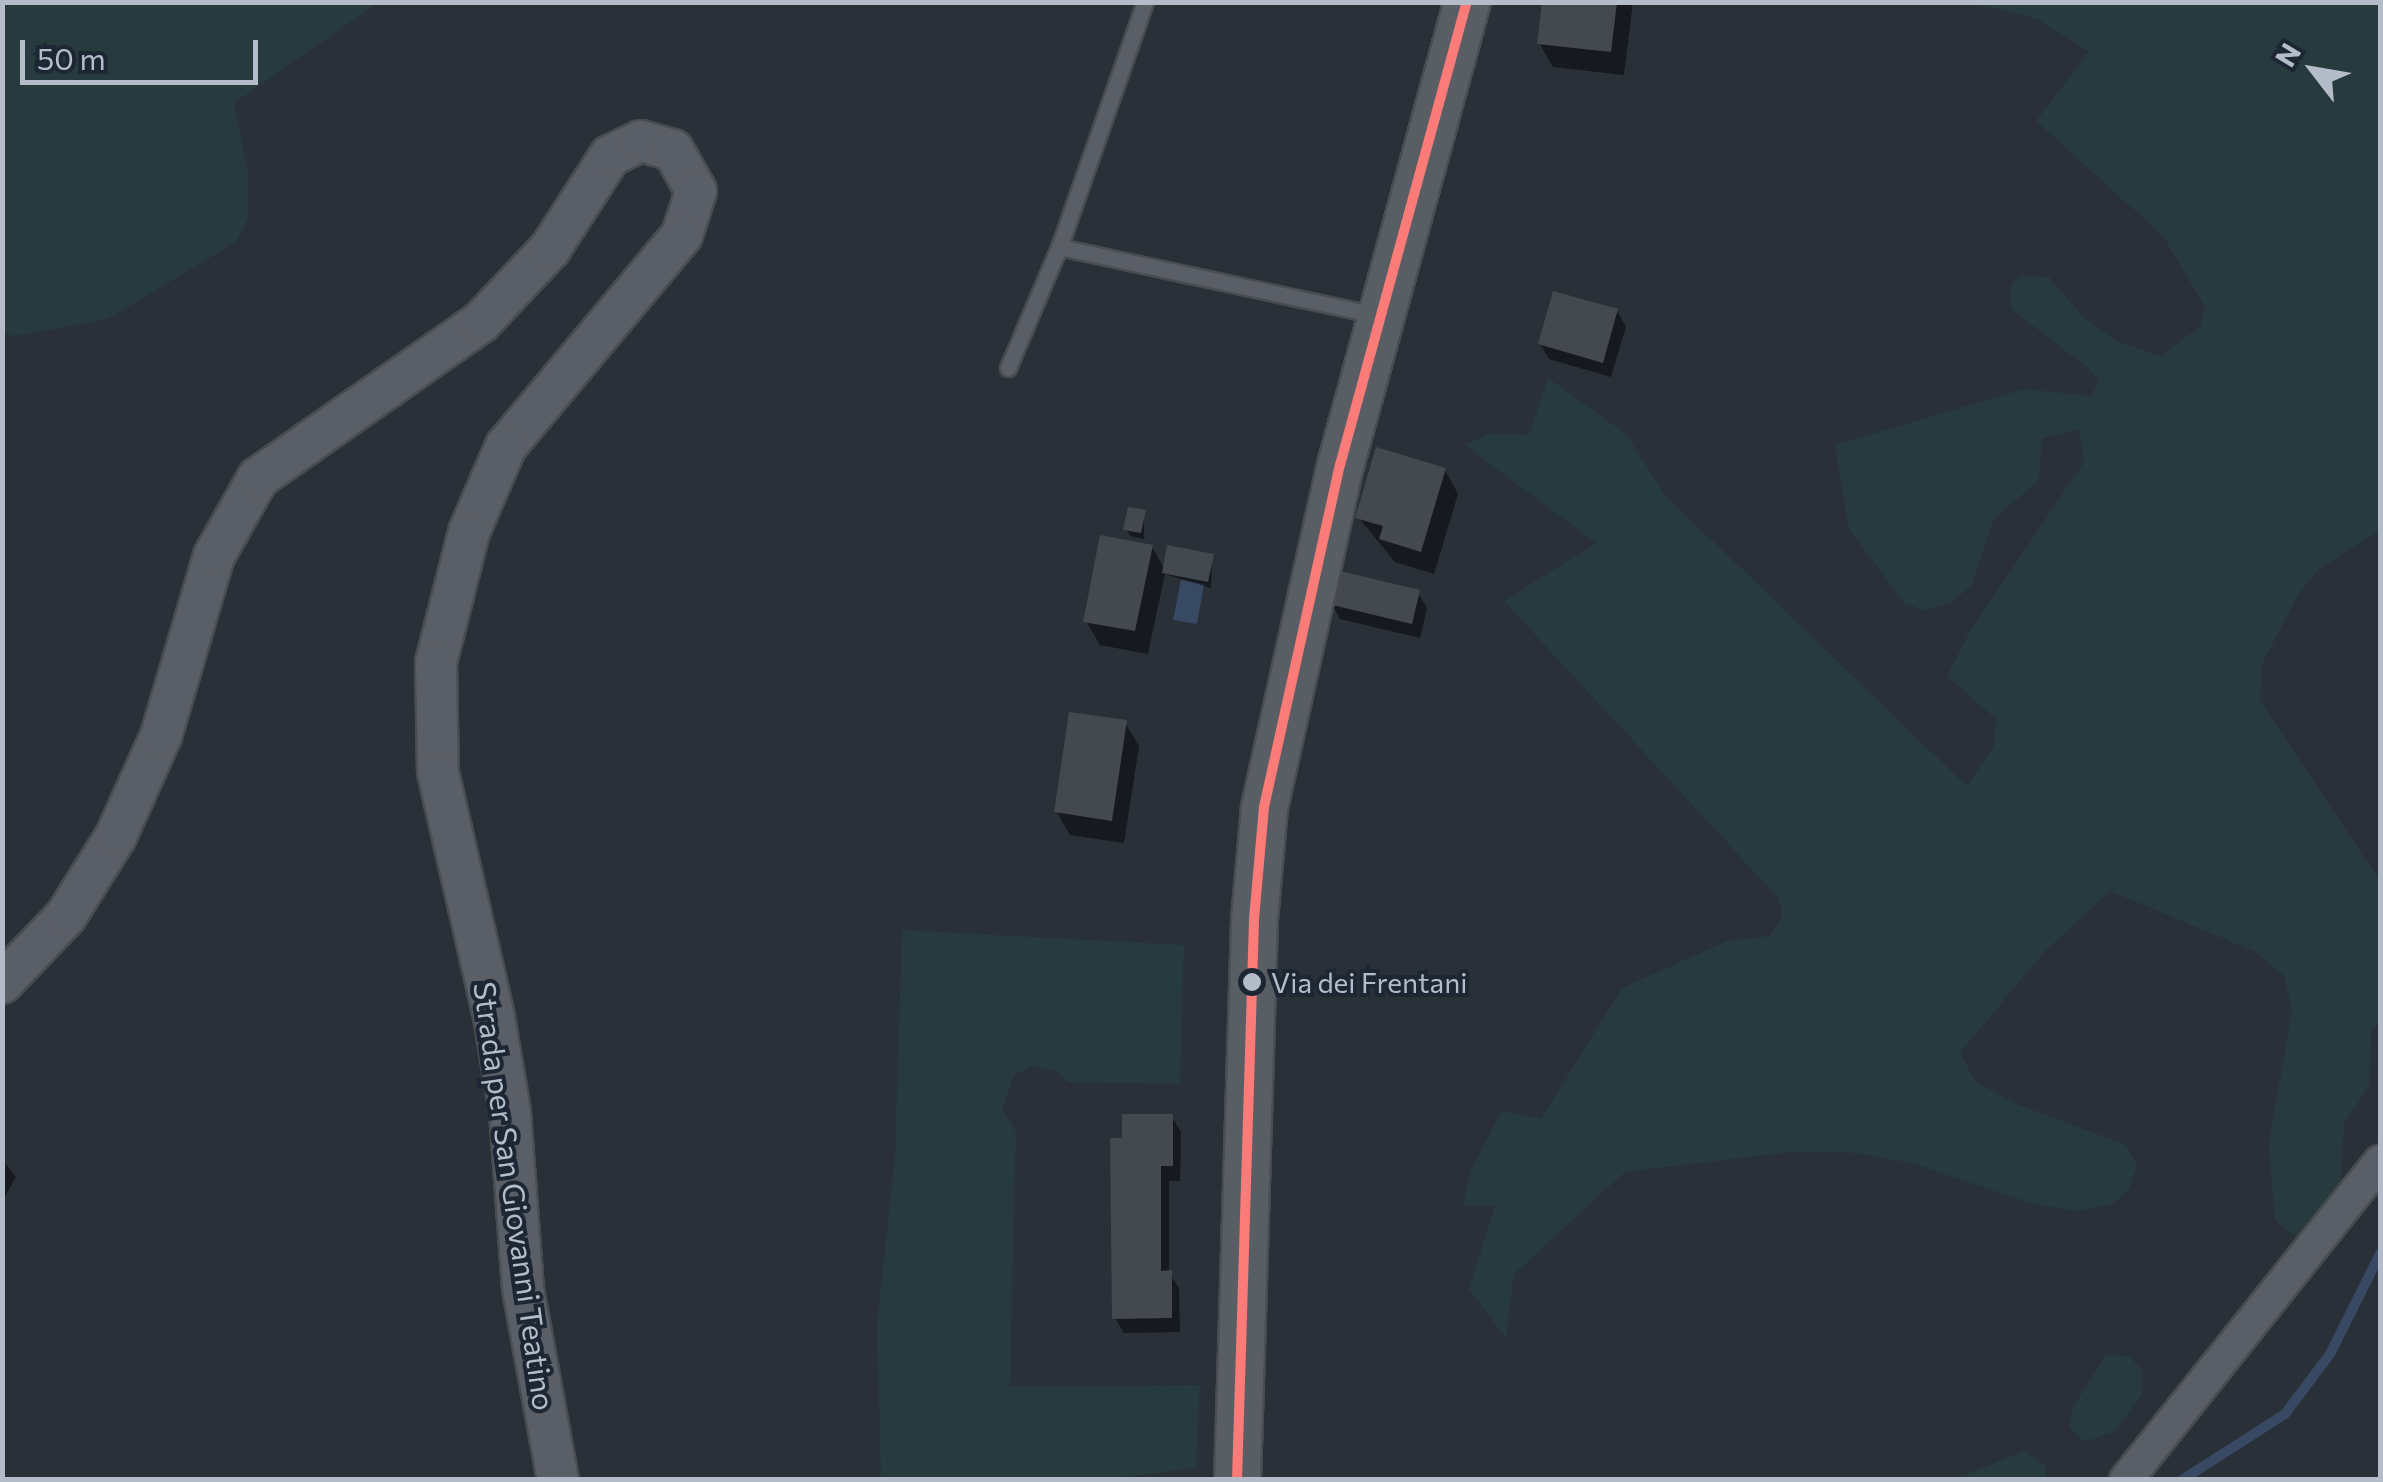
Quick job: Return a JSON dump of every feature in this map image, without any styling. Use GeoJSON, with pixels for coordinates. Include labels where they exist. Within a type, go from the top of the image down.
{"type":"FeatureCollection","features":[{"type":"Feature","properties":{"kind":"main road"},"geometry":{"type":"LineString","coordinates":[[1237,1480],[1254,919],[1264,807],[1380,316],[1467,2]]}},
{"type":"Feature","properties":{"kind":"street","name":"Strada per San Giovanni Teatino"},"geometry":{"type":"LineString","coordinates":[[2,983],[66,916],[116,836],[161,736],[214,556],[258,478],[314,433],[438,356],[506,300],[550,248],[610,156],[641,142],[674,150],[696,191],[682,236],[506,446],[469,532],[436,662],[438,772],[494,1017],[510,1112],[523,1289],[558,1480]]}},
{"type":"Feature","properties":{"kind":"street"},"geometry":{"type":"LineString","coordinates":[[2126,1480],[2380,1162]]}},
{"type":"Feature","properties":{"kind":"lane"},"geometry":{"type":"LineString","coordinates":[[1008,368],[1059,247],[1145,2]]}},
{"type":"Feature","properties":{"kind":"lane"},"geometry":{"type":"LineString","coordinates":[[1059,247],[1380,316]]}},
{"type":"Feature","properties":{"kind":"green space"},"geometry":{"type":"Polygon","coordinates":[[[2,3],[378,3],[234,103],[248,172],[248,219],[236,242],[108,319],[15,336],[2,333],[2,3]]]}},
{"type":"Feature","properties":{"kind":"green space"},"geometry":{"type":"Polygon","coordinates":[[[1973,3],[2380,3],[2380,530],[2318,570],[2298,595],[2262,664],[2260,700],[2380,881],[2380,1020],[2371,1031],[2369,1086],[2344,1124],[2340,1197],[2324,1219],[2295,1236],[2275,1220],[2269,1144],[2292,1008],[2284,976],[2256,952],[2110,891],[2044,952],[1960,1053],[1976,1082],[2017,1104],[2126,1145],[2137,1166],[2129,1189],[2111,1205],[2075,1211],[2034,1204],[1912,1163],[1856,1153],[1790,1152],[1625,1172],[1514,1274],[1506,1338],[1469,1289],[1495,1206],[1463,1206],[1470,1172],[1502,1110],[1541,1119],[1622,988],[1727,941],[1770,936],[1782,916],[1779,899],[1504,601],[1596,543],[1465,445],[1490,433],[1529,435],[1548,378],[1626,434],[1665,495],[1967,786],[1994,746],[1996,719],[1947,676],[1971,629],[2084,462],[2079,430],[2042,438],[2039,480],[1993,520],[1971,586],[1951,603],[1924,610],[1904,603],[1849,529],[1835,445],[2024,389],[2091,396],[2099,381],[2088,368],[2011,309],[2011,285],[2020,276],[2049,277],[2083,317],[2117,341],[2160,356],[2200,327],[2205,307],[2163,236],[2036,121],[2089,52],[2037,19],[1973,3]]]}},
{"type":"Feature","properties":{"kind":"green space"},"geometry":{"type":"Polygon","coordinates":[[[902,930],[1184,945],[1180,1084],[1068,1082],[1056,1071],[1033,1066],[1015,1074],[1002,1108],[1016,1132],[1010,1386],[1200,1385],[1196,1468],[1099,1480],[881,1479],[877,1324],[895,1156],[902,930]]]}},
{"type":"Feature","properties":{"kind":"green space"},"geometry":{"type":"Polygon","coordinates":[[[2106,1355],[2129,1356],[2143,1371],[2142,1395],[2115,1431],[2085,1442],[2069,1426],[2073,1407],[2106,1355]]]}},
{"type":"Feature","properties":{"kind":"green space"},"geometry":{"type":"Polygon","coordinates":[[[2024,1451],[2044,1464],[2047,1479],[1955,1479],[2024,1451]]]}},
{"type":"Feature","properties":{"kind":"water"},"geometry":{"type":"Polygon","coordinates":[[[1181,580],[1204,584],[1197,624],[1173,620],[1181,580]]]}},
{"type":"Feature","properties":{"kind":"building"},"geometry":{"type":"Polygon","coordinates":[[[1542,2],[1617,2],[1611,52],[1537,44],[1542,2]]]}},
{"type":"Feature","properties":{"kind":"building"},"geometry":{"type":"Polygon","coordinates":[[[1553,291],[1618,309],[1603,363],[1538,344],[1553,291]]]}},
{"type":"Feature","properties":{"kind":"building"},"geometry":{"type":"Polygon","coordinates":[[[1376,447],[1446,468],[1421,552],[1379,539],[1383,526],[1355,518],[1376,447]]]}},
{"type":"Feature","properties":{"kind":"building"},"geometry":{"type":"Polygon","coordinates":[[[1128,507],[1146,510],[1141,533],[1123,530],[1128,507]]]}},
{"type":"Feature","properties":{"kind":"building"},"geometry":{"type":"Polygon","coordinates":[[[1100,535],[1153,545],[1135,631],[1083,622],[1100,535]]]}},
{"type":"Feature","properties":{"kind":"building"},"geometry":{"type":"Polygon","coordinates":[[[1167,545],[1214,554],[1208,582],[1162,573],[1167,545]]]}},
{"type":"Feature","properties":{"kind":"building"},"geometry":{"type":"Polygon","coordinates":[[[1336,570],[1420,590],[1412,624],[1328,604],[1336,570]]]}},
{"type":"Feature","properties":{"kind":"building"},"geometry":{"type":"Polygon","coordinates":[[[1069,712],[1127,720],[1112,821],[1054,812],[1069,712]]]}},
{"type":"Feature","properties":{"kind":"building"},"geometry":{"type":"Polygon","coordinates":[[[1122,1114],[1173,1114],[1173,1166],[1161,1166],[1161,1271],[1172,1270],[1172,1318],[1112,1319],[1110,1138],[1122,1138],[1122,1114]]]}},
{"type":"Feature","properties":{"kind":"waterway"},"geometry":{"type":"LineString","coordinates":[[2182,1480],[2285,1414],[2330,1354],[2380,1254]]}},
{"type":"Feature","properties":{"kind":"transit line"},"geometry":{"type":"LineString","coordinates":[[1237,1480],[1254,919],[1264,807],[1340,465],[1467,2]]}},
{"type":"Feature","properties":{"kind":"place","name":"Via dei Frentani"},"geometry":{"type":"Point","coordinates":[1252,982]}}]}
